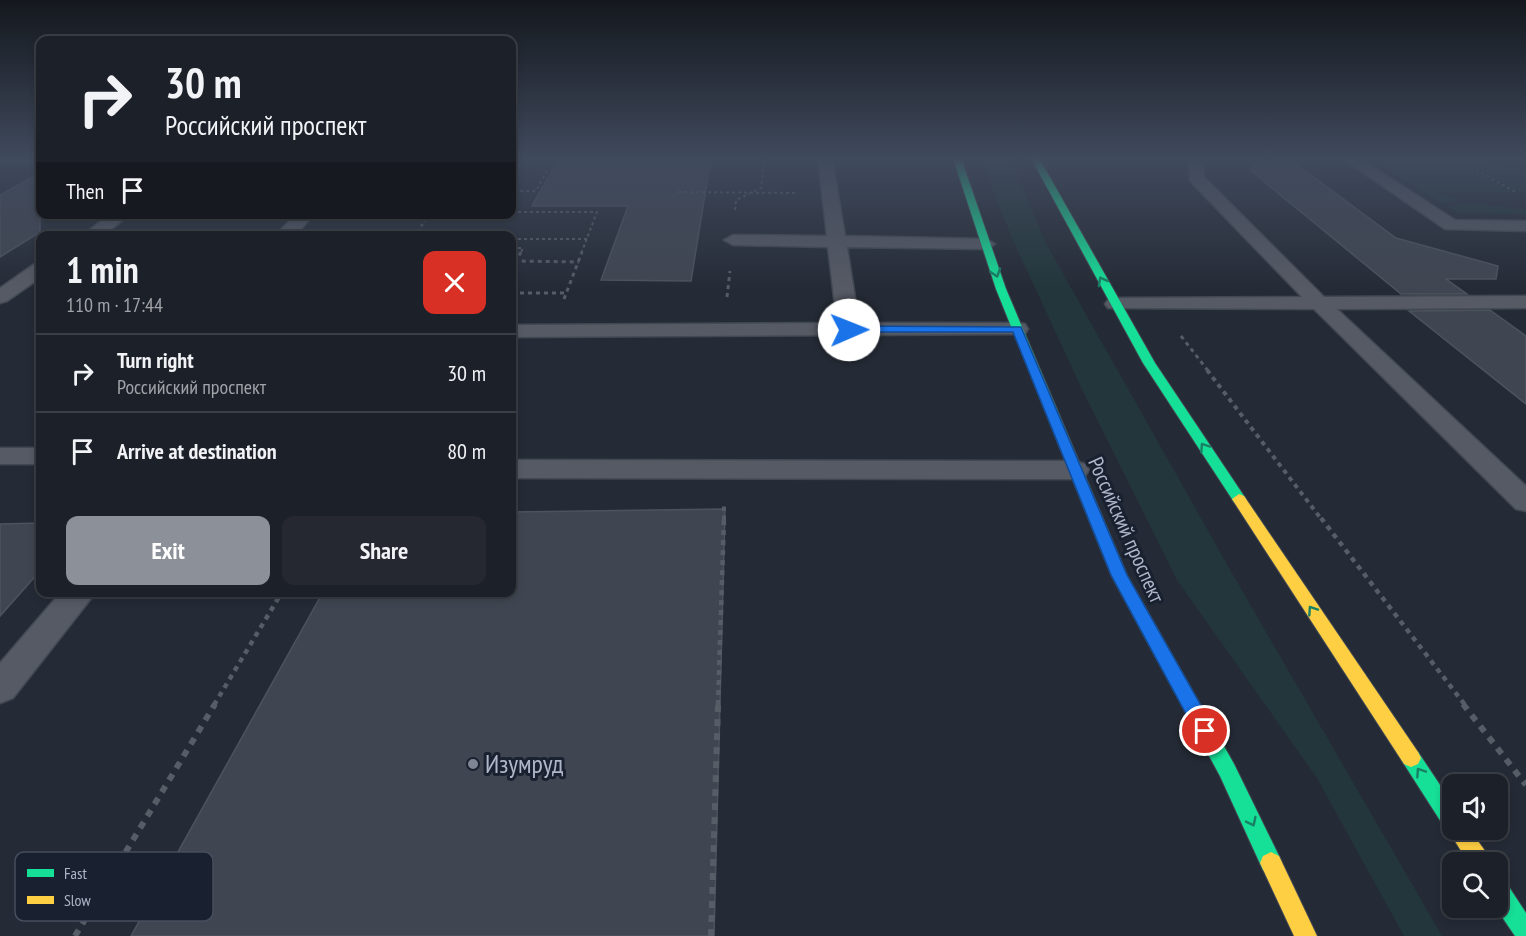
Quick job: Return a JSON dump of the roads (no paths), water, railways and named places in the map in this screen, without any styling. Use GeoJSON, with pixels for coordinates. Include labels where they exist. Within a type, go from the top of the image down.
{"type":"FeatureCollection","features":[{"type":"Feature","properties":{"kind":"main road","name":"Российский проспект"},"geometry":{"type":"LineString","coordinates":[[972,202],[1017,329],[1119,575],[1227,770],[1306,936]]}},
{"type":"Feature","properties":{"kind":"main road"},"geometry":{"type":"LineString","coordinates":[[1059,202],[1149,363],[1442,806]]}},
{"type":"Feature","properties":{"kind":"main road"},"geometry":{"type":"LineString","coordinates":[[1508,906],[1526,933]]}},
{"type":"Feature","properties":{"kind":"lane"},"geometry":{"type":"LineString","coordinates":[[831,202],[849,330]]}},
{"type":"Feature","properties":{"kind":"lane"},"geometry":{"type":"LineString","coordinates":[[1219,202],[1319,303],[1526,502]]}},
{"type":"Feature","properties":{"kind":"lane"},"geometry":{"type":"LineString","coordinates":[[1415,202],[1451,225],[1526,226]]}},
{"type":"Feature","properties":{"kind":"lane"},"geometry":{"type":"LineString","coordinates":[[98,231],[115,219]]}},
{"type":"Feature","properties":{"kind":"lane"},"geometry":{"type":"LineString","coordinates":[[289,231],[301,219]]}},
{"type":"Feature","properties":{"kind":"lane"},"geometry":{"type":"LineString","coordinates":[[733,240],[986,244]]}},
{"type":"Feature","properties":{"kind":"lane"},"geometry":{"type":"LineString","coordinates":[[0,297],[36,272]]}},
{"type":"Feature","properties":{"kind":"lane"},"geometry":{"type":"LineString","coordinates":[[1115,304],[1526,302]]}},
{"type":"Feature","properties":{"kind":"lane"},"geometry":{"type":"LineString","coordinates":[[516,331],[1017,329]]}},
{"type":"Feature","properties":{"kind":"lane"},"geometry":{"type":"LineString","coordinates":[[0,456],[36,456]]}},
{"type":"Feature","properties":{"kind":"lane"},"geometry":{"type":"LineString","coordinates":[[516,469],[1075,470]]}},
{"type":"Feature","properties":{"kind":"lane"},"geometry":{"type":"LineString","coordinates":[[1497,475],[1526,475]]}},
{"type":"Feature","properties":{"kind":"lane"},"geometry":{"type":"LineString","coordinates":[[0,688],[76,597]]}},
{"type":"Feature","properties":{"kind":"place","name":"Изумруд"},"geometry":{"type":"Point","coordinates":[473,764]}}]}
